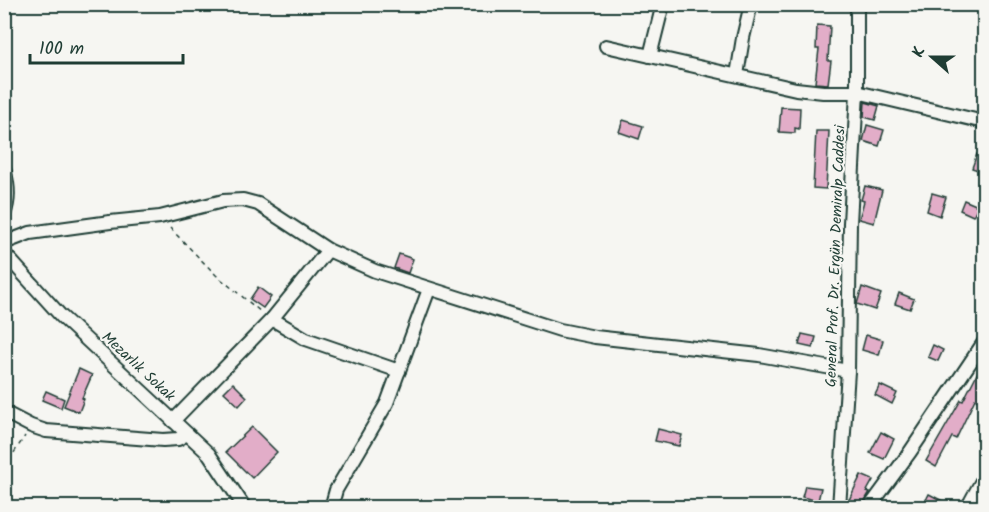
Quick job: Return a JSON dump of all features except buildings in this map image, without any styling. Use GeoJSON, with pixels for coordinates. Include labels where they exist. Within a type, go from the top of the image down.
{"type":"FeatureCollection","features":[{"type":"Feature","properties":{"kind":"street"},"geometry":{"type":"LineString","coordinates":[[650,56],[663,4]]}},
{"type":"Feature","properties":{"kind":"street"},"geometry":{"type":"LineString","coordinates":[[737,75],[751,4]]}},
{"type":"Feature","properties":{"kind":"street","name":"General Prof. Dr. Ergün Demiralp Caddesi"},"geometry":{"type":"LineString","coordinates":[[839,507],[848,371],[850,223],[857,92],[857,4]]}},
{"type":"Feature","properties":{"kind":"street"},"geometry":{"type":"LineString","coordinates":[[606,46],[810,91],[857,92],[984,122]]}},
{"type":"Feature","properties":{"kind":"street"},"geometry":{"type":"LineString","coordinates":[[4,169],[8,206],[4,214]]}},
{"type":"Feature","properties":{"kind":"street"},"geometry":{"type":"LineString","coordinates":[[4,243],[30,233],[160,218],[223,201],[243,200],[258,204],[328,250],[375,271],[429,290],[578,334],[740,352],[848,371]]}},
{"type":"Feature","properties":{"kind":"street"},"geometry":{"type":"LineString","coordinates":[[173,421],[272,319],[328,250]]}},
{"type":"Feature","properties":{"kind":"street","name":"Mezarlık Sokak"},"geometry":{"type":"LineString","coordinates":[[4,253],[62,316],[209,454],[245,507]]}},
{"type":"Feature","properties":{"kind":"street"},"geometry":{"type":"LineString","coordinates":[[331,507],[336,490],[378,420],[429,290]]}},
{"type":"Feature","properties":{"kind":"street"},"geometry":{"type":"LineString","coordinates":[[272,319],[306,339],[399,371]]}},
{"type":"Feature","properties":{"kind":"street"},"geometry":{"type":"LineString","coordinates":[[869,507],[910,452],[984,342]]}},
{"type":"Feature","properties":{"kind":"street"},"geometry":{"type":"LineString","coordinates":[[4,412],[46,431],[163,440],[178,439],[187,434]]}},
{"type":"Feature","properties":{"kind":"street"},"geometry":{"type":"LineString","coordinates":[[967,507],[984,477]]}},
{"type":"Feature","properties":{"kind":"path"},"geometry":{"type":"LineString","coordinates":[[160,218],[228,285],[272,319]]}},
{"type":"Feature","properties":{"kind":"path"},"geometry":{"type":"LineString","coordinates":[[4,468],[31,426]]}}]}
